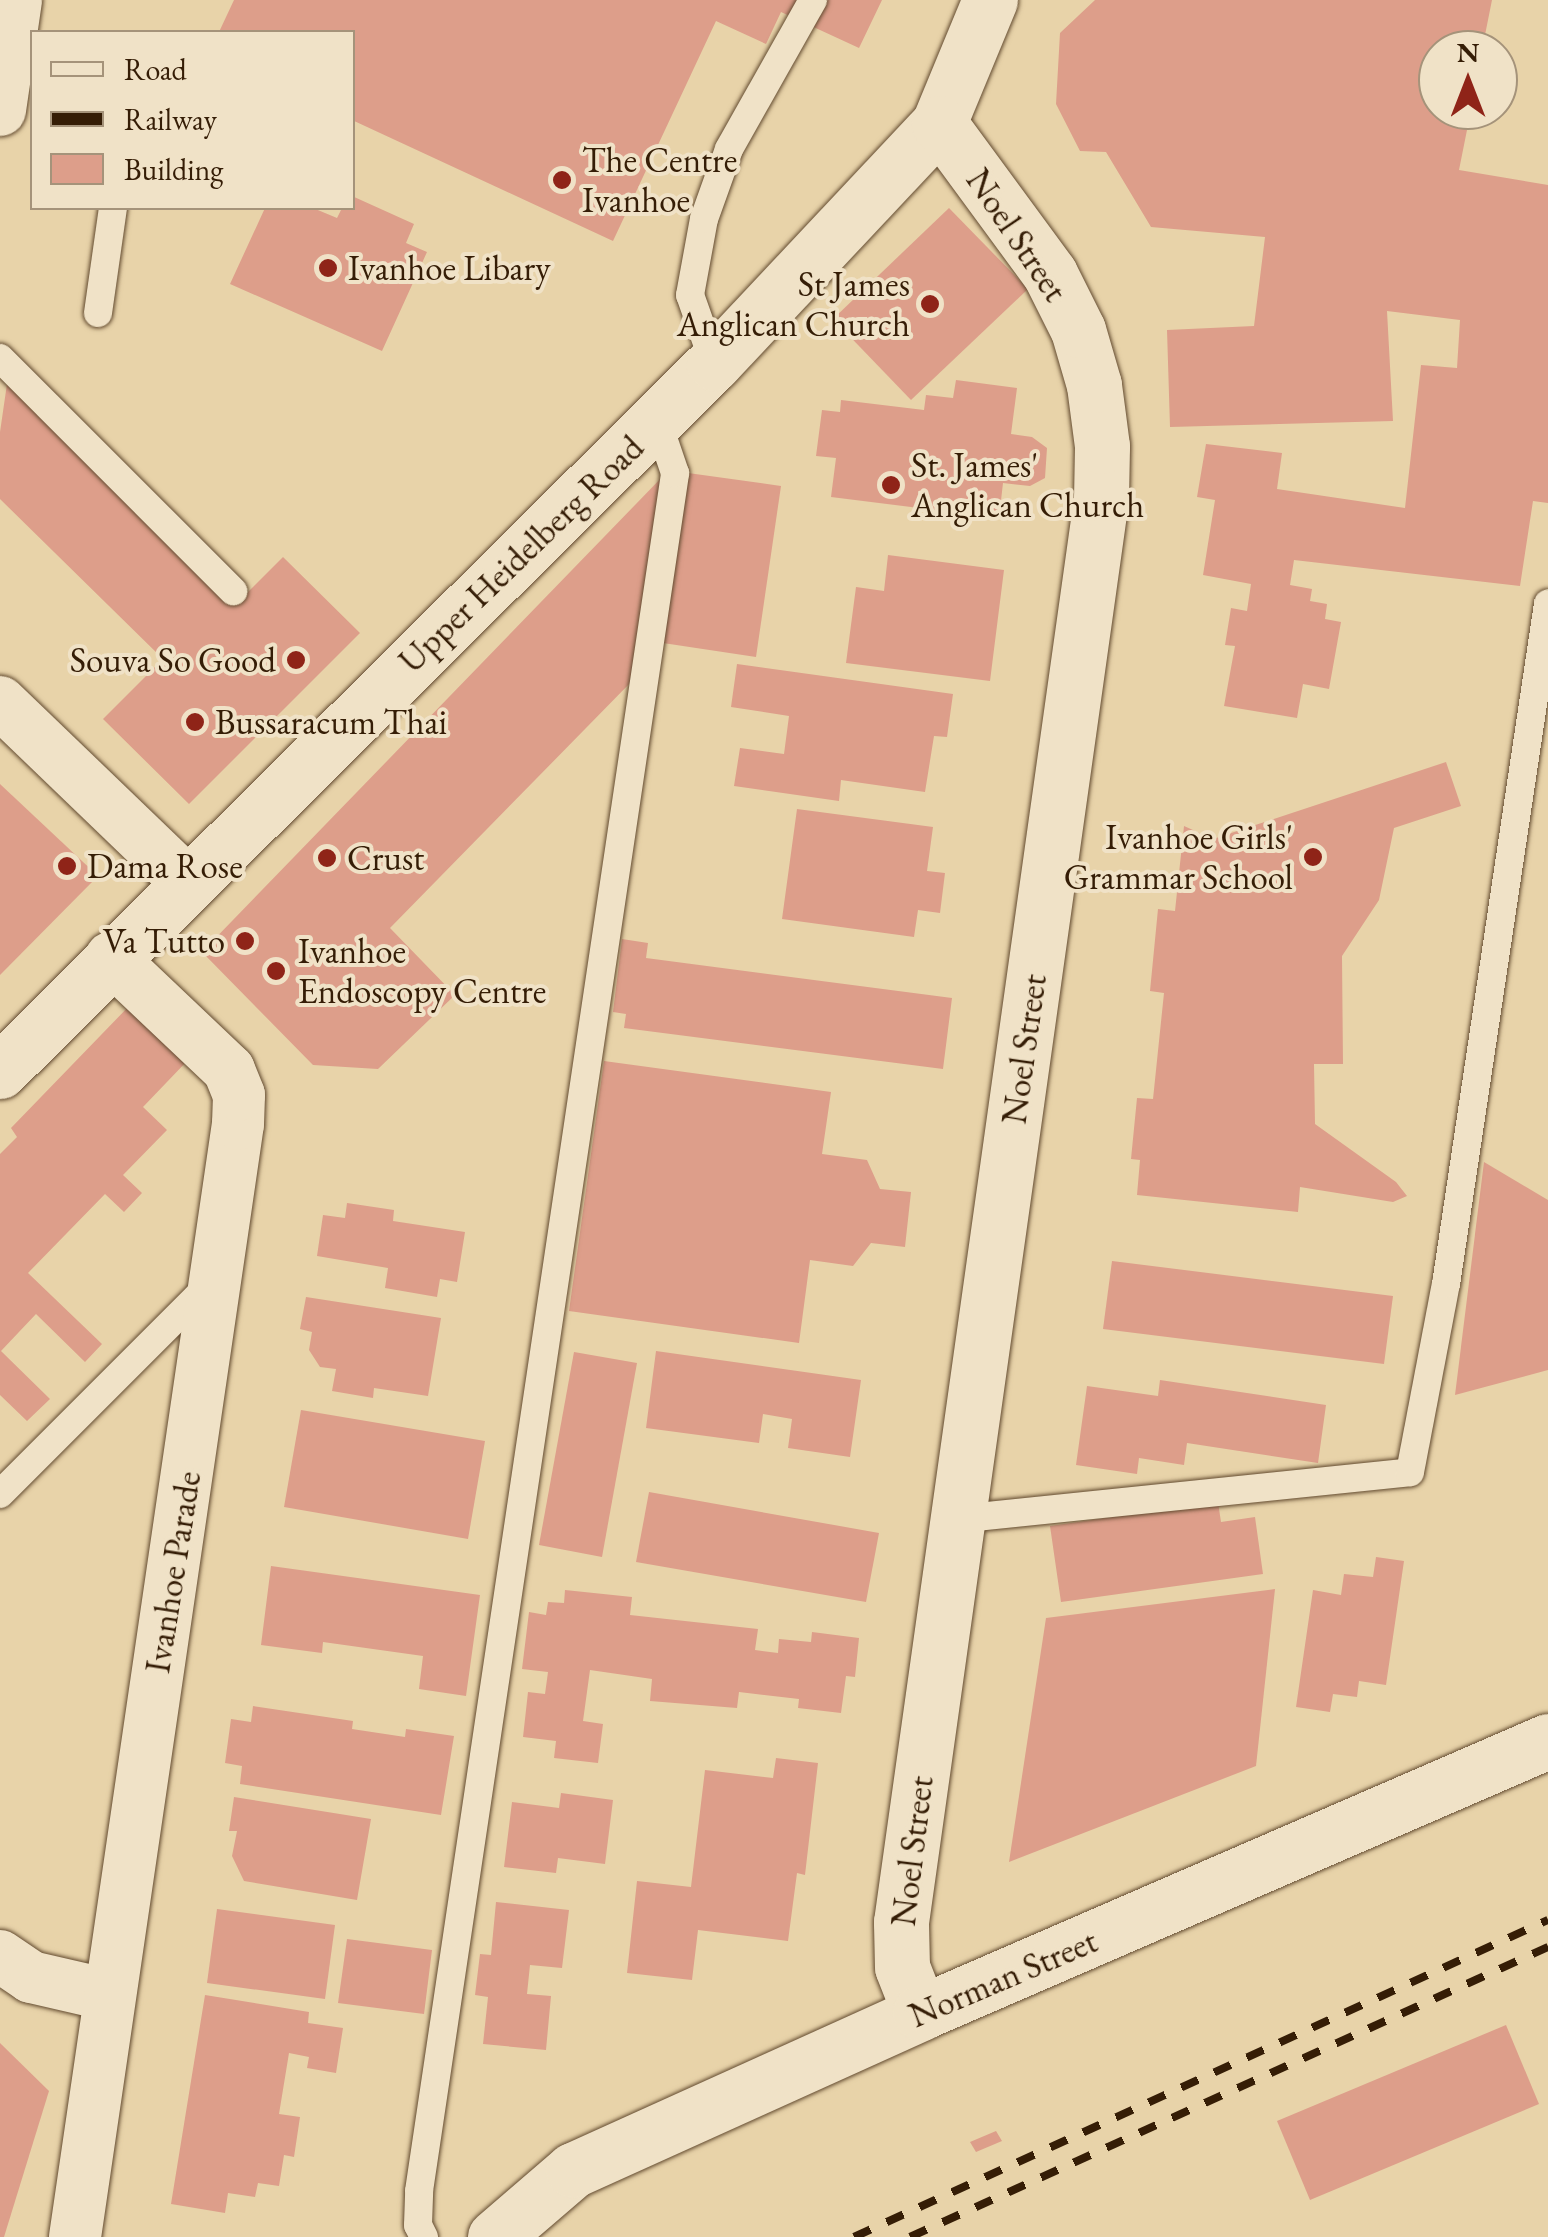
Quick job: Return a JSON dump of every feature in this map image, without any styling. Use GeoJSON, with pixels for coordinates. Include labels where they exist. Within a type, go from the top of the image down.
{"type":"FeatureCollection","features":[{"type":"Feature","properties":{"kind":"street","name":"Upper Heidelberg Road"},"geometry":{"type":"LineString","coordinates":[[0,1071],[714,363],[939,124],[990,0]]}},
{"type":"Feature","properties":{"kind":"street"},"geometry":{"type":"LineString","coordinates":[[0,110],[19,33]]}},
{"type":"Feature","properties":{"kind":"street","name":"Noel Street"},"geometry":{"type":"LineString","coordinates":[[920,2013],[904,1975],[900,1936],[1101,499],[1102,446],[1094,385],[1071,316],[1050,274],[939,124]]}},
{"type":"Feature","properties":{"kind":"street"},"geometry":{"type":"LineString","coordinates":[[0,702],[187,882]]}},
{"type":"Feature","properties":{"kind":"street","name":"Ivanhoe Parade"},"geometry":{"type":"LineString","coordinates":[[75,2237],[238,1139],[239,1095],[229,1070],[110,958]]}},
{"type":"Feature","properties":{"kind":"street","name":"Norman Street"},"geometry":{"type":"LineString","coordinates":[[495,2237],[573,2170],[1533,1744]]}},
{"type":"Feature","properties":{"kind":"street"},"geometry":{"type":"LineString","coordinates":[[0,1956],[32,1978],[110,1995]]}},
{"type":"Feature","properties":{"kind":"lane"},"geometry":{"type":"LineString","coordinates":[[714,363],[690,296],[704,220],[729,149],[813,0]]}},
{"type":"Feature","properties":{"kind":"lane"},"geometry":{"type":"LineString","coordinates":[[98,313],[113,210]]}},
{"type":"Feature","properties":{"kind":"lane"},"geometry":{"type":"LineString","coordinates":[[0,358],[233,591]]}},
{"type":"Feature","properties":{"kind":"lane"},"geometry":{"type":"LineString","coordinates":[[424,2237],[418,2226],[422,2172],[675,474],[657,420]]}},
{"type":"Feature","properties":{"kind":"lane"},"geometry":{"type":"LineString","coordinates":[[958,1519],[1410,1472],[1446,1284],[1548,604]]}},
{"type":"Feature","properties":{"kind":"lane"},"geometry":{"type":"LineString","coordinates":[[0,1494],[217,1277]]}},
{"type":"Feature","properties":{"kind":"building","name":"The Centre Ivanhoe"},"geometry":{"type":"Polygon","coordinates":[[[234,0],[882,0],[859,48],[781,12],[766,44],[716,21],[613,241],[355,121],[355,30],[220,30],[234,0]]]}},
{"type":"Feature","properties":{"kind":"building"},"geometry":{"type":"Polygon","coordinates":[[[1095,0],[1492,0],[1486,30],[1418,30],[1418,130],[1467,130],[1459,170],[1548,185],[1548,503],[1533,501],[1520,586],[1294,560],[1290,585],[1312,589],[1310,601],[1327,604],[1325,619],[1341,622],[1329,689],[1303,684],[1297,718],[1224,706],[1235,646],[1225,645],[1231,608],[1247,611],[1251,584],[1203,575],[1215,500],[1197,497],[1206,444],[1282,453],[1277,489],[1405,508],[1421,365],[1457,368],[1460,320],[1387,311],[1393,421],[1170,427],[1167,330],[1254,326],[1265,237],[1151,227],[1106,152],[1080,151],[1056,104],[1060,33],[1095,0]]]}},
{"type":"Feature","properties":{"kind":"building","name":"Ivanhoe Libary"},"geometry":{"type":"Polygon","coordinates":[[[355,197],[414,224],[406,243],[427,252],[382,351],[230,284],[264,210],[318,210],[337,218],[341,210],[355,210],[355,197]]]}},
{"type":"Feature","properties":{"kind":"building","name":"St James Anglican Church"},"geometry":{"type":"Polygon","coordinates":[[[949,208],[1028,289],[911,400],[833,319],[949,208]]]}},
{"type":"Feature","properties":{"kind":"building"},"geometry":{"type":"Polygon","coordinates":[[[8,377],[237,603],[283,557],[360,633],[189,804],[103,719],[163,659],[0,499],[0,432],[8,377]]]}},
{"type":"Feature","properties":{"kind":"building"},"geometry":{"type":"Polygon","coordinates":[[[956,380],[1017,388],[1011,434],[1032,437],[1047,448],[1045,478],[1030,486],[1003,483],[999,518],[831,497],[836,458],[816,456],[822,410],[840,412],[841,400],[924,410],[926,395],[953,398],[956,380]]]}},
{"type":"Feature","properties":{"kind":"building"},"geometry":{"type":"Polygon","coordinates":[[[666,473],[635,678],[390,928],[455,995],[378,1069],[313,1065],[202,952],[666,473]]]}},
{"type":"Feature","properties":{"kind":"building"},"geometry":{"type":"Polygon","coordinates":[[[688,473],[781,486],[756,657],[663,643],[688,473]]]}},
{"type":"Feature","properties":{"kind":"building"},"geometry":{"type":"Polygon","coordinates":[[[888,555],[1004,570],[990,681],[846,663],[856,587],[884,591],[888,555]]]}},
{"type":"Feature","properties":{"kind":"building"},"geometry":{"type":"Polygon","coordinates":[[[737,664],[953,694],[947,737],[934,736],[925,792],[841,780],[839,801],[734,786],[740,748],[784,754],[789,716],[731,707],[737,664]]]}},
{"type":"Feature","properties":{"kind":"building"},"geometry":{"type":"Polygon","coordinates":[[[1446,762],[1461,806],[1394,828],[1379,900],[1342,956],[1343,1064],[1314,1064],[1315,1124],[1396,1182],[1407,1196],[1393,1202],[1300,1187],[1298,1212],[1137,1195],[1140,1160],[1131,1159],[1137,1098],[1153,1099],[1164,993],[1150,991],[1158,909],[1175,911],[1184,826],[1213,839],[1446,762]]]}},
{"type":"Feature","properties":{"kind":"building"},"geometry":{"type":"Polygon","coordinates":[[[0,784],[98,876],[0,975],[0,784]]]}},
{"type":"Feature","properties":{"kind":"building"},"geometry":{"type":"Polygon","coordinates":[[[797,809],[933,827],[927,871],[945,873],[940,913],[918,910],[914,937],[782,919],[797,809]]]}},
{"type":"Feature","properties":{"kind":"building"},"geometry":{"type":"Polygon","coordinates":[[[622,939],[648,943],[646,958],[952,998],[943,1069],[624,1028],[626,1014],[613,1012],[622,939]]]}},
{"type":"Feature","properties":{"kind":"building"},"geometry":{"type":"Polygon","coordinates":[[[131,1004],[189,1059],[143,1107],[167,1130],[123,1175],[142,1193],[124,1212],[105,1194],[28,1273],[102,1344],[85,1362],[36,1314],[1,1351],[50,1399],[27,1421],[0,1395],[0,1154],[17,1137],[11,1128],[131,1004]]]}},
{"type":"Feature","properties":{"kind":"building"},"geometry":{"type":"Polygon","coordinates":[[[604,1061],[831,1092],[822,1154],[867,1160],[880,1189],[911,1192],[905,1247],[871,1243],[853,1266],[810,1260],[799,1343],[569,1311],[604,1061]]]}},
{"type":"Feature","properties":{"kind":"building"},"geometry":{"type":"Polygon","coordinates":[[[1484,1162],[1548,1200],[1548,1370],[1455,1395],[1484,1162]]]}},
{"type":"Feature","properties":{"kind":"building"},"geometry":{"type":"Polygon","coordinates":[[[347,1203],[394,1210],[393,1221],[465,1232],[457,1282],[440,1279],[437,1297],[385,1288],[388,1268],[317,1256],[323,1215],[345,1218],[347,1203]]]}},
{"type":"Feature","properties":{"kind":"building"},"geometry":{"type":"Polygon","coordinates":[[[1112,1261],[1393,1296],[1384,1364],[1103,1329],[1112,1261]]]}},
{"type":"Feature","properties":{"kind":"building"},"geometry":{"type":"Polygon","coordinates":[[[306,1297],[441,1318],[428,1396],[374,1388],[373,1398],[332,1391],[336,1369],[320,1367],[309,1350],[312,1332],[300,1329],[306,1297]]]}},
{"type":"Feature","properties":{"kind":"building"},"geometry":{"type":"Polygon","coordinates":[[[656,1351],[861,1380],[850,1457],[788,1448],[792,1419],[763,1414],[759,1443],[646,1428],[656,1351]]]}},
{"type":"Feature","properties":{"kind":"building"},"geometry":{"type":"Polygon","coordinates":[[[574,1352],[637,1363],[602,1557],[539,1545],[574,1352]]]}},
{"type":"Feature","properties":{"kind":"building"},"geometry":{"type":"Polygon","coordinates":[[[1160,1380],[1326,1405],[1318,1463],[1187,1443],[1184,1465],[1139,1458],[1137,1474],[1076,1465],[1087,1386],[1158,1396],[1160,1380]]]}},
{"type":"Feature","properties":{"kind":"building"},"geometry":{"type":"Polygon","coordinates":[[[301,1410],[485,1441],[468,1539],[284,1507],[301,1410]]]}},
{"type":"Feature","properties":{"kind":"building"},"geometry":{"type":"Polygon","coordinates":[[[649,1492],[879,1533],[866,1602],[636,1562],[649,1492]]]}},
{"type":"Feature","properties":{"kind":"building"},"geometry":{"type":"Polygon","coordinates":[[[1218,1502],[1221,1522],[1255,1517],[1263,1574],[1061,1602],[1050,1526],[1218,1502]]]}},
{"type":"Feature","properties":{"kind":"building"},"geometry":{"type":"Polygon","coordinates":[[[1376,1557],[1404,1561],[1386,1685],[1359,1681],[1357,1697],[1333,1694],[1330,1712],[1296,1707],[1313,1590],[1341,1595],[1344,1574],[1373,1577],[1376,1557]]]}},
{"type":"Feature","properties":{"kind":"building"},"geometry":{"type":"Polygon","coordinates":[[[271,1566],[480,1595],[466,1696],[419,1689],[423,1656],[323,1642],[322,1653],[261,1645],[271,1566]]]}},
{"type":"Feature","properties":{"kind":"building"},"geometry":{"type":"Polygon","coordinates":[[[1275,1589],[1256,1766],[1009,1862],[1046,1618],[1275,1589]]]}},
{"type":"Feature","properties":{"kind":"building"},"geometry":{"type":"Polygon","coordinates":[[[565,1590],[632,1597],[630,1615],[758,1629],[755,1650],[778,1653],[779,1639],[811,1642],[812,1632],[859,1638],[855,1677],[846,1676],[841,1713],[798,1708],[799,1699],[739,1692],[737,1708],[650,1701],[652,1679],[590,1670],[583,1721],[603,1724],[598,1763],[554,1758],[556,1741],[523,1737],[528,1692],[545,1694],[548,1672],[522,1669],[529,1612],[546,1615],[548,1602],[564,1603],[565,1590]]]}},
{"type":"Feature","properties":{"kind":"building"},"geometry":{"type":"Polygon","coordinates":[[[253,1706],[353,1721],[352,1729],[405,1737],[406,1729],[454,1736],[441,1815],[240,1784],[242,1766],[225,1763],[231,1719],[251,1722],[253,1706]]]}},
{"type":"Feature","properties":{"kind":"building"},"geometry":{"type":"Polygon","coordinates":[[[776,1758],[818,1763],[805,1875],[797,1873],[788,1941],[698,1930],[692,1980],[627,1973],[637,1881],[691,1887],[705,1770],[773,1778],[776,1758]]]}},
{"type":"Feature","properties":{"kind":"building"},"geometry":{"type":"Polygon","coordinates":[[[561,1793],[613,1800],[605,1864],[558,1858],[556,1873],[504,1867],[512,1802],[559,1808],[561,1793]]]}},
{"type":"Feature","properties":{"kind":"building"},"geometry":{"type":"Polygon","coordinates":[[[234,1797],[371,1819],[357,1900],[244,1881],[232,1856],[237,1831],[229,1831],[234,1797]]]}},
{"type":"Feature","properties":{"kind":"building"},"geometry":{"type":"Polygon","coordinates":[[[496,1902],[569,1910],[562,1968],[530,1965],[527,1994],[551,1996],[546,2050],[483,2044],[488,1997],[475,1995],[480,1954],[491,1955],[496,1902]]]}},
{"type":"Feature","properties":{"kind":"building"},"geometry":{"type":"Polygon","coordinates":[[[217,1909],[335,1925],[325,1999],[207,1983],[217,1909]]]}},
{"type":"Feature","properties":{"kind":"building"},"geometry":{"type":"Polygon","coordinates":[[[347,1939],[432,1950],[424,2014],[338,2003],[347,1939]]]}},
{"type":"Feature","properties":{"kind":"building"},"geometry":{"type":"Polygon","coordinates":[[[205,1995],[309,2012],[308,2023],[343,2028],[336,2073],[307,2068],[309,2057],[289,2053],[279,2114],[300,2117],[294,2157],[284,2155],[279,2186],[258,2183],[255,2197],[228,2193],[225,2213],[171,2204],[205,1995]]]}},
{"type":"Feature","properties":{"kind":"building"},"geometry":{"type":"Polygon","coordinates":[[[1506,2025],[1539,2104],[1310,2200],[1277,2121],[1506,2025]]]}},
{"type":"Feature","properties":{"kind":"building"},"geometry":{"type":"Polygon","coordinates":[[[0,2043],[49,2091],[4,2237],[0,2237],[0,2043]]]}},
{"type":"Feature","properties":{"kind":"building"},"geometry":{"type":"Polygon","coordinates":[[[996,2131],[1002,2141],[976,2152],[970,2142],[996,2131]]]}},
{"type":"Feature","properties":{"kind":"railway"},"geometry":{"type":"LineString","coordinates":[[854,2237],[1548,1920]]}},
{"type":"Feature","properties":{"kind":"railway"},"geometry":{"type":"LineString","coordinates":[[910,2237],[1548,1947]]}},
{"type":"Feature","properties":{"kind":"place","name":"The Centre Ivanhoe"},"geometry":{"type":"Point","coordinates":[562,180]}},
{"type":"Feature","properties":{"kind":"place","name":"Ivanhoe Libary"},"geometry":{"type":"Point","coordinates":[328,268]}},
{"type":"Feature","properties":{"kind":"place","name":"St James Anglican Church"},"geometry":{"type":"Point","coordinates":[930,304]}},
{"type":"Feature","properties":{"kind":"place","name":"St. James' Anglican Church"},"geometry":{"type":"Point","coordinates":[891,485]}},
{"type":"Feature","properties":{"kind":"place","name":"Souva So Good"},"geometry":{"type":"Point","coordinates":[296,660]}},
{"type":"Feature","properties":{"kind":"place","name":"Bussaracum Thai"},"geometry":{"type":"Point","coordinates":[195,722]}},
{"type":"Feature","properties":{"kind":"place","name":"Ivanhoe Girls' Grammar School"},"geometry":{"type":"Point","coordinates":[1313,857]}},
{"type":"Feature","properties":{"kind":"place","name":"Crust"},"geometry":{"type":"Point","coordinates":[327,858]}},
{"type":"Feature","properties":{"kind":"place","name":"Dama Rose"},"geometry":{"type":"Point","coordinates":[67,866]}},
{"type":"Feature","properties":{"kind":"place","name":"Va Tutto"},"geometry":{"type":"Point","coordinates":[245,941]}},
{"type":"Feature","properties":{"kind":"place","name":"Ivanhoe Endoscopy Centre"},"geometry":{"type":"Point","coordinates":[276,971]}}]}
